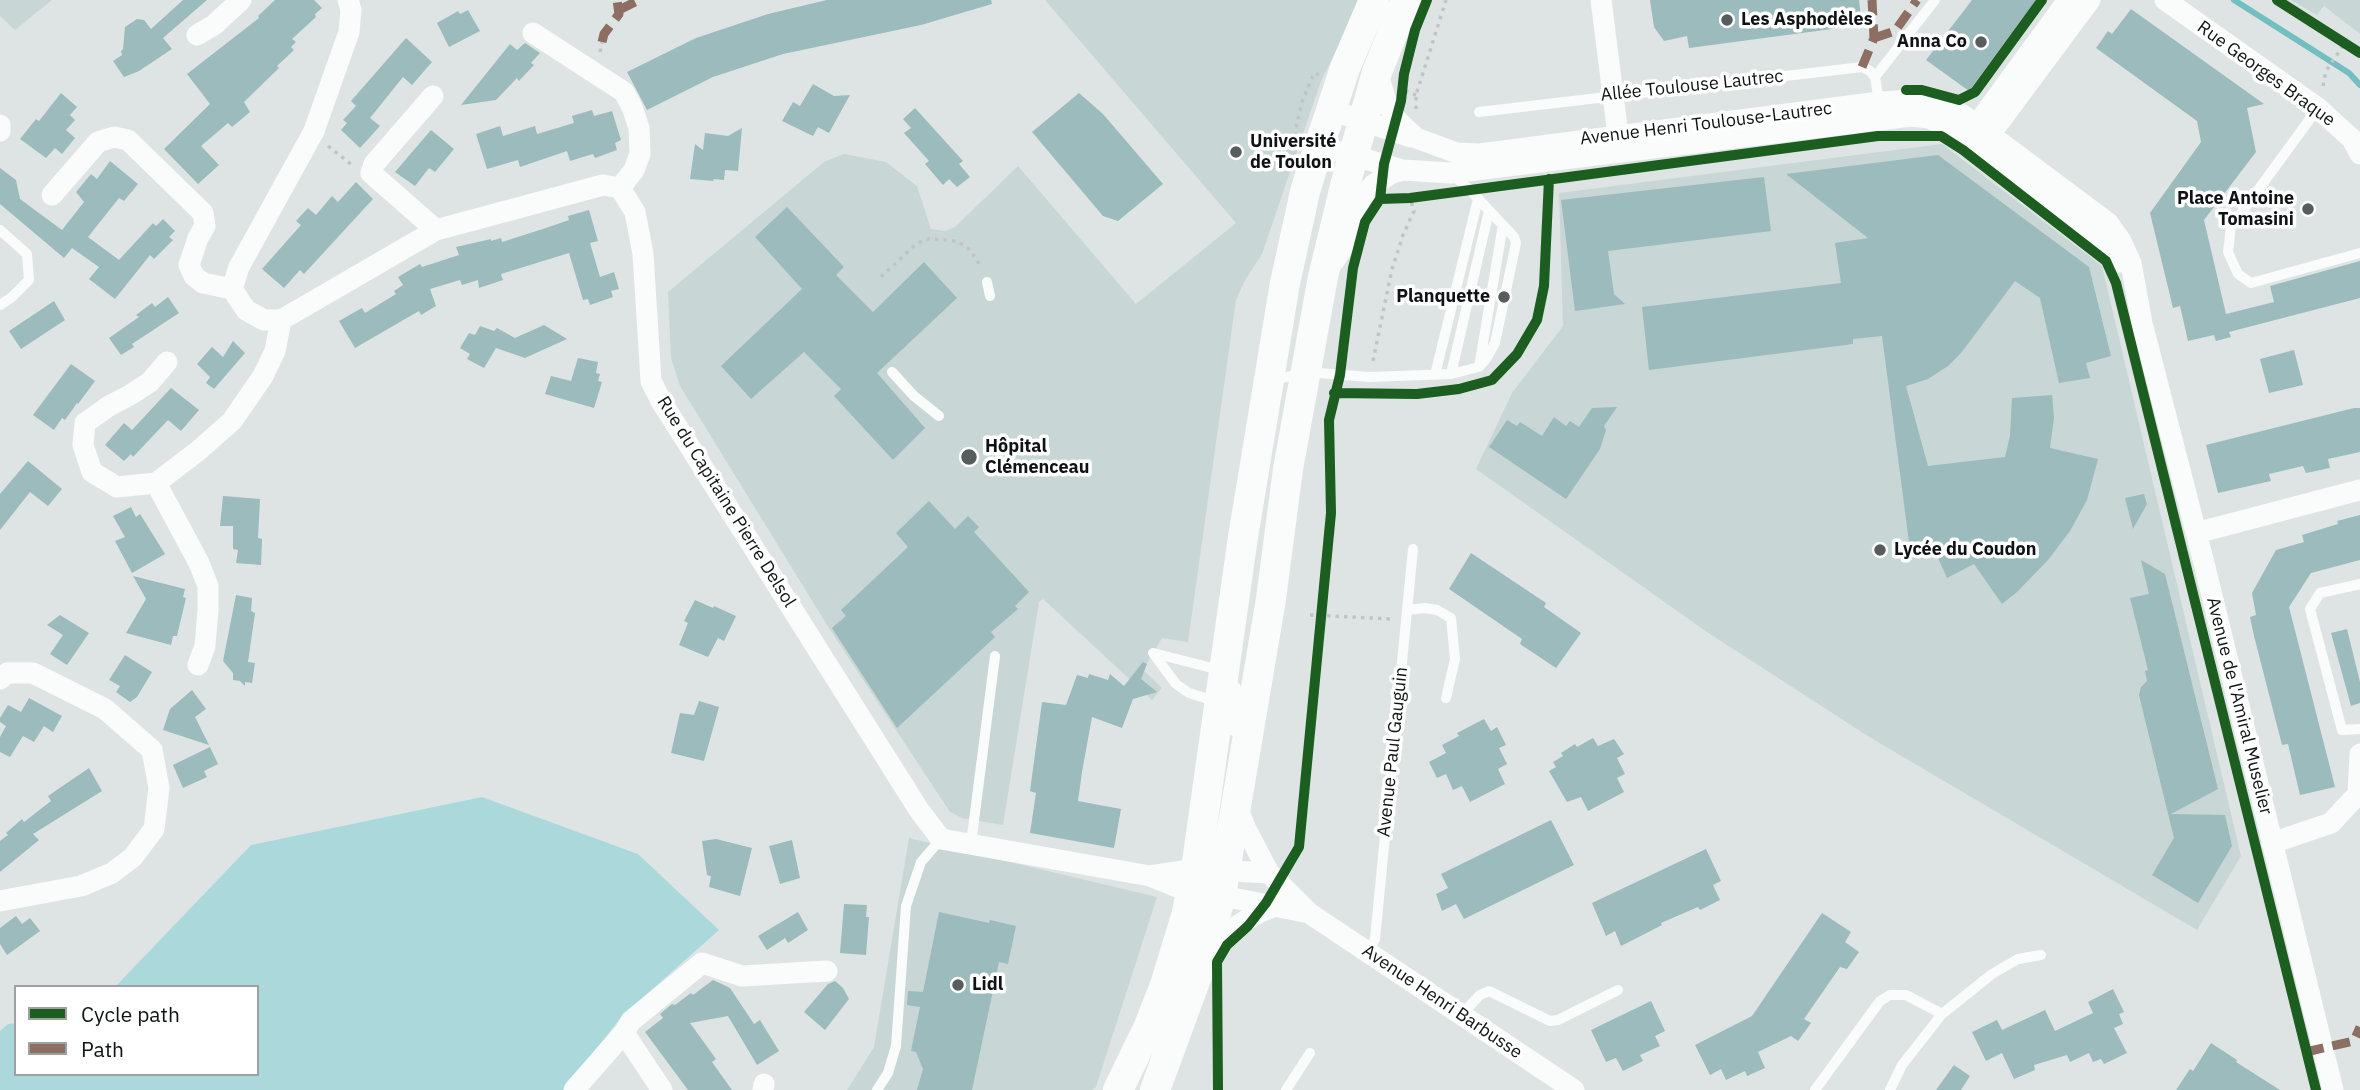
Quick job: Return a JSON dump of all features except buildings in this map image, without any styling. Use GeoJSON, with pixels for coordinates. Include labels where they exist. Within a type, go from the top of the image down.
{"type":"FeatureCollection","features":[{"type":"Feature","properties":{"kind":"main road"},"geometry":{"type":"LineString","coordinates":[[1155,1090],[1205,954],[1209,881],[1243,537],[1285,284],[1305,192],[1319,145],[1362,24],[1374,0]]}},
{"type":"Feature","properties":{"kind":"main road"},"geometry":{"type":"LineString","coordinates":[[1118,1090],[1149,1026],[1180,940],[1209,881],[1239,794],[1305,372],[1324,277],[1363,121],[1390,77],[1406,0]]}},
{"type":"Feature","properties":{"kind":"street"},"geometry":{"type":"LineString","coordinates":[[197,35],[214,25],[240,0]]}},
{"type":"Feature","properties":{"kind":"street"},"geometry":{"type":"LineString","coordinates":[[232,289],[239,267],[313,134],[349,32],[351,10],[348,0]]}},
{"type":"Feature","properties":{"kind":"street"},"geometry":{"type":"LineString","coordinates":[[1601,0],[1618,135]]}},
{"type":"Feature","properties":{"kind":"street"},"geometry":{"type":"LineString","coordinates":[[1978,137],[2068,0]]}},
{"type":"Feature","properties":{"kind":"street"},"geometry":{"type":"LineString","coordinates":[[1978,137],[2090,0]]}},
{"type":"Feature","properties":{"kind":"street","name":"Rue Georges Braque"},"geometry":{"type":"LineString","coordinates":[[2165,0],[2318,108],[2352,139],[2360,154]]}},
{"type":"Feature","properties":{"kind":"street"},"geometry":{"type":"LineString","coordinates":[[52,195],[98,142],[114,137],[128,141],[202,213],[205,226],[189,265],[194,276],[203,283],[232,289],[246,310],[264,320],[282,320],[436,230],[603,186],[620,188],[634,170],[640,153],[639,128],[624,92],[533,33]]}},
{"type":"Feature","properties":{"kind":"street","name":"Avenue Henri Toulouse-Lautrec"},"geometry":{"type":"LineString","coordinates":[[1390,77],[1387,104],[1396,120],[1416,138]]}},
{"type":"Feature","properties":{"kind":"street"},"geometry":{"type":"LineString","coordinates":[[433,96],[374,164],[371,173],[436,230]]}},
{"type":"Feature","properties":{"kind":"street","name":"Avenue Henri Toulouse-Lautrec"},"geometry":{"type":"LineString","coordinates":[[1331,110],[1457,153],[1480,154],[1878,102],[1917,100],[1940,103],[1958,112],[1978,137]]}},
{"type":"Feature","properties":{"kind":"street","name":"Avenue Henri Toulouse-Lautrec"},"geometry":{"type":"LineString","coordinates":[[1319,145],[1353,155],[1408,191],[1451,173],[1911,116],[1929,118],[1978,137]]}},
{"type":"Feature","properties":{"kind":"street","name":"Avenue de l'Amiral Muselier"},"geometry":{"type":"LineString","coordinates":[[1978,137],[2108,223],[2131,263],[2142,323],[2333,1090]]}},
{"type":"Feature","properties":{"kind":"street"},"geometry":{"type":"LineString","coordinates":[[1324,277],[1347,241],[1361,199],[1366,192],[1392,173],[1408,191]]}},
{"type":"Feature","properties":{"kind":"street","name":"Rue du Capitaine Pierre Delsol"},"geometry":{"type":"LineString","coordinates":[[620,188],[635,212],[643,254],[652,381],[661,401],[919,810],[941,839]]}},
{"type":"Feature","properties":{"kind":"street"},"geometry":{"type":"LineString","coordinates":[[167,362],[150,382],[108,405],[85,422],[83,445],[92,472],[117,487],[156,483],[232,421],[263,376],[275,351],[282,320]]}},
{"type":"Feature","properties":{"kind":"street"},"geometry":{"type":"LineString","coordinates":[[156,483],[199,563],[208,586],[205,646],[198,665]]}},
{"type":"Feature","properties":{"kind":"street"},"geometry":{"type":"LineString","coordinates":[[2196,533],[2360,490]]}},
{"type":"Feature","properties":{"kind":"street"},"geometry":{"type":"LineString","coordinates":[[0,679],[7,673],[33,673],[105,709],[152,750],[159,788],[154,829],[133,857],[112,873],[81,886],[0,901]]}},
{"type":"Feature","properties":{"kind":"street"},"geometry":{"type":"LineString","coordinates":[[2272,843],[2331,823],[2358,794],[2360,754]]}},
{"type":"Feature","properties":{"kind":"street","name":"Avenue Henri Barbusse"},"geometry":{"type":"LineString","coordinates":[[1239,794],[1245,827],[1269,873],[1309,914],[1572,1089]]}},
{"type":"Feature","properties":{"kind":"street"},"geometry":{"type":"LineString","coordinates":[[941,839],[1150,876],[1209,881],[1269,873]]}},
{"type":"Feature","properties":{"kind":"street","name":"Avenue Henri Barbusse"},"geometry":{"type":"LineString","coordinates":[[1209,881],[1309,914]]}},
{"type":"Feature","properties":{"kind":"street"},"geometry":{"type":"LineString","coordinates":[[1205,954],[1237,926],[1277,905]]}},
{"type":"Feature","properties":{"kind":"street"},"geometry":{"type":"LineString","coordinates":[[574,1090],[624,1033],[631,1021],[702,963],[742,975],[827,971]]}},
{"type":"Feature","properties":{"kind":"street"},"geometry":{"type":"LineString","coordinates":[[624,1033],[662,1090]]}},
{"type":"Feature","properties":{"kind":"lane"},"geometry":{"type":"LineString","coordinates":[[1878,102],[1875,77],[1935,0]]}},
{"type":"Feature","properties":{"kind":"lane","name":"Allée Toulouse Lautrec"},"geometry":{"type":"LineString","coordinates":[[1479,112],[1862,67],[1875,77]]}},
{"type":"Feature","properties":{"kind":"lane"},"geometry":{"type":"LineString","coordinates":[[2318,108],[2231,227],[2228,252],[2238,274],[2251,283],[2360,253]]}},
{"type":"Feature","properties":{"kind":"lane"},"geometry":{"type":"LineString","coordinates":[[1269,382],[1305,372],[1370,377],[1451,374],[1479,368],[1495,342],[1516,243],[1503,225],[1451,173]]}},
{"type":"Feature","properties":{"kind":"lane"},"geometry":{"type":"LineString","coordinates":[[1435,375],[1478,199]]}},
{"type":"Feature","properties":{"kind":"lane"},"geometry":{"type":"LineString","coordinates":[[1451,374],[1489,211]]}},
{"type":"Feature","properties":{"kind":"lane"},"geometry":{"type":"LineString","coordinates":[[0,230],[27,254],[29,280],[0,305]]}},
{"type":"Feature","properties":{"kind":"lane"},"geometry":{"type":"LineString","coordinates":[[987,282],[990,296]]}},
{"type":"Feature","properties":{"kind":"lane"},"geometry":{"type":"LineString","coordinates":[[892,372],[914,396],[939,416]]}},
{"type":"Feature","properties":{"kind":"lane","name":"Avenue Paul Gauguin"},"geometry":{"type":"LineString","coordinates":[[1368,953],[1375,939],[1413,549]]}},
{"type":"Feature","properties":{"kind":"lane"},"geometry":{"type":"LineString","coordinates":[[2360,584],[2320,593],[2310,609],[2342,730],[2360,729]]}},
{"type":"Feature","properties":{"kind":"lane"},"geometry":{"type":"LineString","coordinates":[[1407,615],[1425,608],[1437,610],[1451,618],[1455,659],[1446,698]]}},
{"type":"Feature","properties":{"kind":"lane"},"geometry":{"type":"LineString","coordinates":[[1239,794],[1231,747],[1238,704],[1227,687],[1153,653],[1176,684],[1189,693],[1227,687],[1259,664]]}},
{"type":"Feature","properties":{"kind":"lane"},"geometry":{"type":"LineString","coordinates":[[971,844],[995,656]]}},
{"type":"Feature","properties":{"kind":"lane"},"geometry":{"type":"LineString","coordinates":[[877,1090],[888,1073],[896,1046],[906,906],[922,862],[941,839]]}},
{"type":"Feature","properties":{"kind":"lane"},"geometry":{"type":"LineString","coordinates":[[1890,1090],[1902,1065],[1942,1014],[1993,974],[2018,959],[2041,955]]}},
{"type":"Feature","properties":{"kind":"lane"},"geometry":{"type":"LineString","coordinates":[[1461,1015],[1480,995],[1489,991],[1550,1021],[1558,1020],[1618,990]]}},
{"type":"Feature","properties":{"kind":"lane"},"geometry":{"type":"LineString","coordinates":[[1815,1090],[1880,1001],[1890,995],[1906,995],[1942,1014]]}},
{"type":"Feature","properties":{"kind":"lane"},"geometry":{"type":"LineString","coordinates":[[1286,1090],[1310,1053]]}},
{"type":"Feature","properties":{"kind":"path"},"geometry":{"type":"LineString","coordinates":[[1416,94],[1446,0]]}},
{"type":"Feature","properties":{"kind":"path"},"geometry":{"type":"LineString","coordinates":[[2326,71],[2345,43]]}},
{"type":"Feature","properties":{"kind":"path"},"geometry":{"type":"LineString","coordinates":[[1390,77],[1396,120]]}},
{"type":"Feature","properties":{"kind":"path"},"geometry":{"type":"LineString","coordinates":[[313,134],[362,173],[371,173]]}},
{"type":"Feature","properties":{"kind":"path"},"geometry":{"type":"LineString","coordinates":[[1370,377],[1392,269],[1414,211],[1408,191]]}},
{"type":"Feature","properties":{"kind":"path"},"geometry":{"type":"LineString","coordinates":[[881,277],[916,244],[929,239],[957,242],[970,250],[980,262],[987,282]]}},
{"type":"Feature","properties":{"kind":"path"},"geometry":{"type":"LineString","coordinates":[[1320,629],[1316,615],[1322,603]]}},
{"type":"Feature","properties":{"kind":"path"},"geometry":{"type":"LineString","coordinates":[[1316,615],[1407,615]]}},
{"type":"Feature","properties":{"kind":"shaded area"},"geometry":{"type":"Polygon","coordinates":[[[0,0],[52,0],[15,30],[0,16],[0,0]]]}},
{"type":"Feature","properties":{"kind":"shaded area","name":"Hôpital Clémenceau"},"geometry":{"type":"Polygon","coordinates":[[[1045,0],[1362,0],[1321,81],[1262,254],[1236,300],[1188,642],[1162,638],[1143,670],[1162,688],[1152,700],[1043,599],[1039,602],[1003,825],[962,818],[950,812],[827,625],[680,386],[671,358],[668,292],[824,162],[844,154],[886,162],[917,186],[931,229],[945,231],[955,227],[1018,166],[1136,304],[1236,223],[1045,0]]]}},
{"type":"Feature","properties":{"kind":"shaded area"},"geometry":{"type":"Polygon","coordinates":[[[2291,0],[2360,0],[2360,34],[2324,6],[2317,15],[2291,0]]]}},
{"type":"Feature","properties":{"kind":"shaded area","name":"Lycée du Coudon"},"geometry":{"type":"Polygon","coordinates":[[[1942,144],[2102,266],[2241,856],[2197,930],[1871,738],[1707,632],[1476,469],[1512,393],[1563,326],[1559,193],[1942,144]]]}},
{"type":"Feature","properties":{"kind":"shaded area"},"geometry":{"type":"Polygon","coordinates":[[[482,797],[638,854],[719,930],[622,1016],[564,1090],[0,1090],[0,1031],[8,1024],[14,1023],[14,1076],[259,1076],[259,985],[117,985],[251,845],[482,797]]]}},
{"type":"Feature","properties":{"kind":"shaded area"},"geometry":{"type":"Polygon","coordinates":[[[909,838],[1157,897],[1096,1087],[1092,1090],[847,1090],[874,1047],[909,838]]]}},
{"type":"Feature","properties":{"kind":"waterway"},"geometry":{"type":"LineString","coordinates":[[2234,0],[2349,73],[2360,85]]}},
{"type":"Feature","properties":{"kind":"marked path"},"geometry":{"type":"LineString","coordinates":[[602,42],[604,34],[619,14],[617,0]]}},
{"type":"Feature","properties":{"kind":"marked path"},"geometry":{"type":"LineString","coordinates":[[619,10],[639,0]]}},
{"type":"Feature","properties":{"kind":"marked path"},"geometry":{"type":"LineString","coordinates":[[1862,67],[1874,38],[1872,0]]}},
{"type":"Feature","properties":{"kind":"marked path"},"geometry":{"type":"LineString","coordinates":[[1874,38],[1895,31],[1917,0]]}},
{"type":"Feature","properties":{"kind":"marked path"},"geometry":{"type":"LineString","coordinates":[[2306,1052],[2354,1041],[2360,1027]]}},
{"type":"Feature","properties":{"kind":"cycle path"},"geometry":{"type":"LineString","coordinates":[[1218,1090],[1217,962],[1227,945],[1248,926],[1266,903],[1299,847],[1331,513],[1329,420],[1340,375],[1353,268],[1365,222],[1380,199],[1384,164],[1401,101],[1404,74],[1415,30],[1427,0]]}},
{"type":"Feature","properties":{"kind":"cycle path"},"geometry":{"type":"LineString","coordinates":[[1906,90],[1922,90],[1959,100],[1975,92],[2042,0]]}},
{"type":"Feature","properties":{"kind":"cycle path"},"geometry":{"type":"LineString","coordinates":[[2277,0],[2360,53]]}},
{"type":"Feature","properties":{"kind":"cycle path"},"geometry":{"type":"LineString","coordinates":[[1380,199],[1410,198],[1878,136],[1941,136],[1963,150],[2106,261],[2116,283],[2316,1090]]}},
{"type":"Feature","properties":{"kind":"cycle path"},"geometry":{"type":"LineString","coordinates":[[1334,393],[1417,394],[1459,389],[1492,380],[1517,354],[1537,320],[1544,286],[1549,179]]}},
{"type":"Feature","properties":{"kind":"place","name":"Les Asphodèles"},"geometry":{"type":"Point","coordinates":[1727,20]}},
{"type":"Feature","properties":{"kind":"place","name":"Anna Co"},"geometry":{"type":"Point","coordinates":[1981,42]}},
{"type":"Feature","properties":{"kind":"place","name":"Université de Toulon"},"geometry":{"type":"Point","coordinates":[1236,152]}},
{"type":"Feature","properties":{"kind":"place","name":"Place Antoine Tomasini"},"geometry":{"type":"Point","coordinates":[2308,209]}},
{"type":"Feature","properties":{"kind":"place","name":"Planquette"},"geometry":{"type":"Point","coordinates":[1504,297]}},
{"type":"Feature","properties":{"kind":"place","name":"Hôpital Clémenceau"},"geometry":{"type":"Point","coordinates":[969,457]}},
{"type":"Feature","properties":{"kind":"place","name":"Lycée du Coudon"},"geometry":{"type":"Point","coordinates":[1880,550]}},
{"type":"Feature","properties":{"kind":"place","name":"Lidl"},"geometry":{"type":"Point","coordinates":[958,985]}}]}
